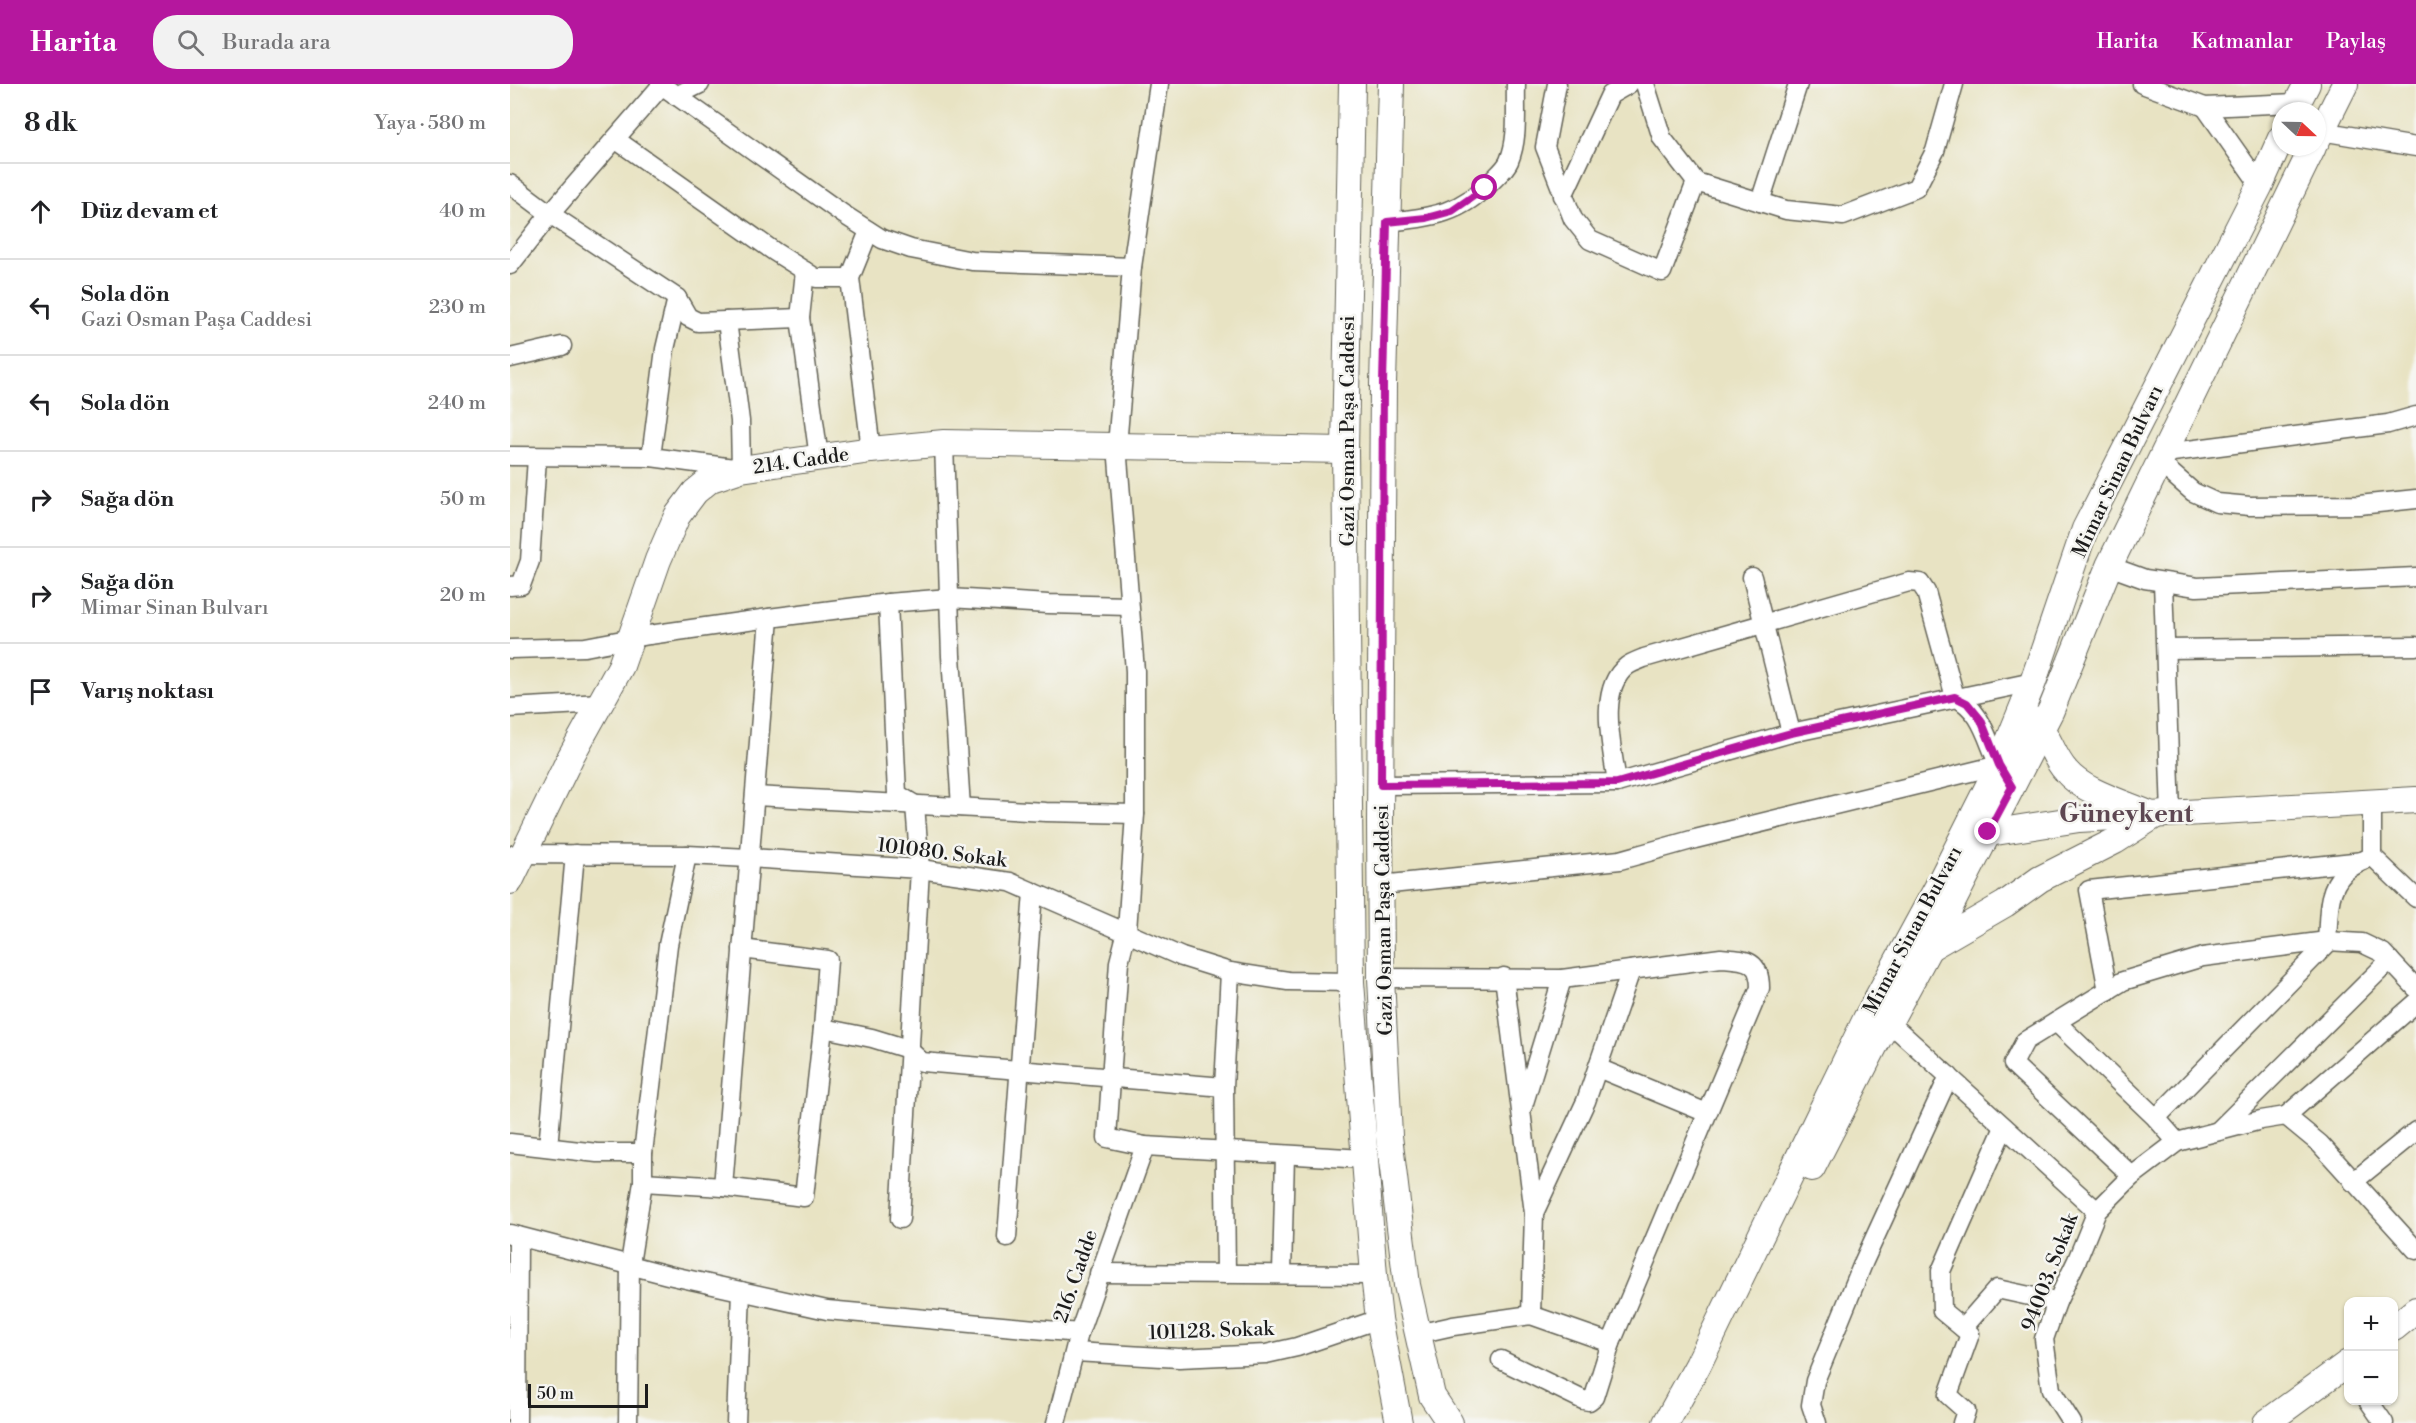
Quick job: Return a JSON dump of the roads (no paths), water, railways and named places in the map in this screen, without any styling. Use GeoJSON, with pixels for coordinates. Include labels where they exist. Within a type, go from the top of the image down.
{"type":"FeatureCollection","features":[{"type":"Feature","properties":{"kind":"main road","name":"Gazi Osman Paşa Caddesi"},"geometry":{"type":"LineString","coordinates":[[1352,84],[1345,450],[1351,982],[1374,1275],[1379,1319],[1399,1423]]}},
{"type":"Feature","properties":{"kind":"main road","name":"Gazi Osman Paşa Caddesi"},"geometry":{"type":"LineString","coordinates":[[1391,84],[1383,384],[1381,978],[1389,1136],[1407,1285],[1432,1396],[1450,1423]]}},
{"type":"Feature","properties":{"kind":"main road","name":"Mimar Sinan Bulvarı"},"geometry":{"type":"LineString","coordinates":[[2326,121],[2345,84]]}},
{"type":"Feature","properties":{"kind":"main road","name":"Mimar Sinan Bulvarı"},"geometry":{"type":"LineString","coordinates":[[1685,1423],[1873,1049],[1929,948],[1988,832],[2022,710],[2085,529],[2273,156]]}},
{"type":"Feature","properties":{"kind":"main road","name":"Mimar Sinan Bulvarı"},"geometry":{"type":"LineString","coordinates":[[1665,1423],[1698,1365],[1866,1019],[1961,839],[2042,728],[2109,566],[2309,156]]}},
{"type":"Feature","properties":{"kind":"main road","name":"214. Cadde"},"geometry":{"type":"LineString","coordinates":[[510,881],[516,854],[601,704],[632,639],[658,560],[677,516],[695,492],[711,479],[741,469],[871,450],[944,443],[1345,450]]}},
{"type":"Feature","properties":{"kind":"main road"},"geometry":{"type":"LineString","coordinates":[[2022,710],[2042,728],[2065,771],[2084,786],[2163,816]]}},
{"type":"Feature","properties":{"kind":"main road"},"geometry":{"type":"LineString","coordinates":[[1961,839],[1988,832],[2079,819],[2416,800]]}},
{"type":"Feature","properties":{"kind":"main road"},"geometry":{"type":"LineString","coordinates":[[1929,948],[2005,904],[2040,879],[2163,816]]}},
{"type":"Feature","properties":{"kind":"main road"},"geometry":{"type":"LineString","coordinates":[[2398,1325],[2416,1310]]}},
{"type":"Feature","properties":{"kind":"main road"},"geometry":{"type":"LineString","coordinates":[[2266,1423],[2344,1369]]}},
{"type":"Feature","properties":{"kind":"street"},"geometry":{"type":"LineString","coordinates":[[510,265],[550,214],[615,139],[666,89],[700,84]]}},
{"type":"Feature","properties":{"kind":"street"},"geometry":{"type":"LineString","coordinates":[[1159,84],[1132,267],[1117,446],[1135,671],[1136,814],[1127,931],[1119,962],[1113,1077],[1107,1138],[1146,1146],[1364,1159]]}},
{"type":"Feature","properties":{"kind":"street"},"geometry":{"type":"LineString","coordinates":[[1387,222],[1426,218],[1452,211],[1485,188],[1508,164],[1516,134],[1516,84]]}},
{"type":"Feature","properties":{"kind":"street"},"geometry":{"type":"LineString","coordinates":[[1557,84],[1545,147],[1572,219],[1590,240],[1662,272],[1696,182]]}},
{"type":"Feature","properties":{"kind":"street"},"geometry":{"type":"LineString","coordinates":[[1563,196],[1610,95],[1629,84]]}},
{"type":"Feature","properties":{"kind":"street"},"geometry":{"type":"LineString","coordinates":[[1645,84],[1662,138],[1696,182],[1786,210],[1843,216],[1916,188],[1935,151],[1954,84]]}},
{"type":"Feature","properties":{"kind":"street"},"geometry":{"type":"LineString","coordinates":[[1760,202],[1798,84]]}},
{"type":"Feature","properties":{"kind":"street"},"geometry":{"type":"LineString","coordinates":[[2142,84],[2205,107],[2299,99]]}},
{"type":"Feature","properties":{"kind":"street"},"geometry":{"type":"LineString","coordinates":[[666,89],[882,239],[911,249],[972,261],[1132,267]]}},
{"type":"Feature","properties":{"kind":"street"},"geometry":{"type":"LineString","coordinates":[[2205,107],[2260,185]]}},
{"type":"Feature","properties":{"kind":"street"},"geometry":{"type":"LineString","coordinates":[[615,139],[774,252],[816,278],[850,278]]}},
{"type":"Feature","properties":{"kind":"street"},"geometry":{"type":"LineString","coordinates":[[2326,140],[2416,147]]}},
{"type":"Feature","properties":{"kind":"street"},"geometry":{"type":"LineString","coordinates":[[510,184],[550,214],[677,298],[688,318],[698,322],[800,318]]}},
{"type":"Feature","properties":{"kind":"street"},"geometry":{"type":"LineString","coordinates":[[869,231],[850,278],[871,450]]}},
{"type":"Feature","properties":{"kind":"street"},"geometry":{"type":"LineString","coordinates":[[805,271],[800,318],[819,458]]}},
{"type":"Feature","properties":{"kind":"street"},"geometry":{"type":"LineString","coordinates":[[651,458],[665,349],[677,298]]}},
{"type":"Feature","properties":{"kind":"street"},"geometry":{"type":"LineString","coordinates":[[510,456],[651,458],[741,469],[740,421],[726,321]]}},
{"type":"Feature","properties":{"kind":"street"},"geometry":{"type":"LineString","coordinates":[[510,358],[562,345]]}},
{"type":"Feature","properties":{"kind":"street"},"geometry":{"type":"LineString","coordinates":[[2162,458],[2388,424],[2416,416]]}},
{"type":"Feature","properties":{"kind":"street"},"geometry":{"type":"LineString","coordinates":[[944,443],[951,656],[961,807]]}},
{"type":"Feature","properties":{"kind":"street"},"geometry":{"type":"LineString","coordinates":[[510,586],[521,585],[530,561],[537,458]]}},
{"type":"Feature","properties":{"kind":"street"},"geometry":{"type":"LineString","coordinates":[[2162,458],[2193,492],[2217,503],[2250,506],[2359,505],[2416,499]]}},
{"type":"Feature","properties":{"kind":"street"},"geometry":{"type":"LineString","coordinates":[[2109,566],[2145,579],[2197,587],[2416,577]]}},
{"type":"Feature","properties":{"kind":"street"},"geometry":{"type":"LineString","coordinates":[[1752,577],[1791,733]]}},
{"type":"Feature","properties":{"kind":"street"},"geometry":{"type":"LineString","coordinates":[[1381,885],[1620,860],[2005,776],[1981,720],[1967,703],[1955,697],[1926,592],[1920,583],[1908,582],[1644,658],[1626,666],[1615,681],[1608,704],[1617,783]]}},
{"type":"Feature","properties":{"kind":"street"},"geometry":{"type":"LineString","coordinates":[[2163,582],[2166,649],[2163,816]]}},
{"type":"Feature","properties":{"kind":"street"},"geometry":{"type":"LineString","coordinates":[[510,649],[585,647],[769,618],[949,598],[1130,606]]}},
{"type":"Feature","properties":{"kind":"street"},"geometry":{"type":"LineString","coordinates":[[888,603],[897,794],[915,805]]}},
{"type":"Feature","properties":{"kind":"street"},"geometry":{"type":"LineString","coordinates":[[723,1187],[769,618]]}},
{"type":"Feature","properties":{"kind":"street"},"geometry":{"type":"LineString","coordinates":[[2166,649],[2416,646]]}},
{"type":"Feature","properties":{"kind":"street"},"geometry":{"type":"LineString","coordinates":[[1381,785],[1617,783],[1791,733],[2033,682]]}},
{"type":"Feature","properties":{"kind":"street"},"geometry":{"type":"LineString","coordinates":[[510,708],[601,704]]}},
{"type":"Feature","properties":{"kind":"street"},"geometry":{"type":"LineString","coordinates":[[755,796],[1046,812],[1136,814]]}},
{"type":"Feature","properties":{"kind":"street"},"geometry":{"type":"LineString","coordinates":[[2368,858],[2372,803]]}},
{"type":"Feature","properties":{"kind":"street"},"geometry":{"type":"LineString","coordinates":[[900,1219],[920,869],[915,805]]}},
{"type":"Feature","properties":{"kind":"street","name":"101080. Sokak"},"geometry":{"type":"LineString","coordinates":[[516,854],[687,855],[749,858],[920,869],[1010,882],[1080,914],[1127,931],[1182,957],[1230,972],[1288,981],[1351,982]]}},
{"type":"Feature","properties":{"kind":"street"},"geometry":{"type":"LineString","coordinates":[[548,1147],[575,854]]}},
{"type":"Feature","properties":{"kind":"street"},"geometry":{"type":"LineString","coordinates":[[628,1423],[630,1264],[643,1182],[643,1154],[668,945],[687,855]]}},
{"type":"Feature","properties":{"kind":"street"},"geometry":{"type":"LineString","coordinates":[[2156,1118],[2329,940],[2331,897],[2337,881],[2345,872],[2368,858]]}},
{"type":"Feature","properties":{"kind":"street"},"geometry":{"type":"LineString","coordinates":[[2108,991],[2089,890],[2368,858],[2416,898]]}},
{"type":"Feature","properties":{"kind":"street"},"geometry":{"type":"LineString","coordinates":[[1008,1238],[1033,892]]}},
{"type":"Feature","properties":{"kind":"street"},"geometry":{"type":"LineString","coordinates":[[2132,1176],[2013,1064],[2025,1041],[2123,981],[2203,957],[2329,940],[2362,943],[2383,953],[2416,988]]}},
{"type":"Feature","properties":{"kind":"street"},"geometry":{"type":"LineString","coordinates":[[643,1182],[723,1187],[804,1197],[823,1028],[828,960],[742,949]]}},
{"type":"Feature","properties":{"kind":"street"},"geometry":{"type":"LineString","coordinates":[[1381,978],[1562,979],[1721,958],[1743,960],[1754,965],[1760,974],[1760,988],[1611,1343],[1594,1397],[1589,1401],[1583,1400],[1501,1360]]}},
{"type":"Feature","properties":{"kind":"street"},"geometry":{"type":"LineString","coordinates":[[2217,1132],[2390,960]]}},
{"type":"Feature","properties":{"kind":"street"},"geometry":{"type":"LineString","coordinates":[[1534,1213],[1586,1101],[1631,970]]}},
{"type":"Feature","properties":{"kind":"street"},"geometry":{"type":"LineString","coordinates":[[1226,1274],[1224,1087],[1230,972]]}},
{"type":"Feature","properties":{"kind":"street"},"geometry":{"type":"LineString","coordinates":[[1504,977],[1534,1213],[1531,1315]]}},
{"type":"Feature","properties":{"kind":"street"},"geometry":{"type":"LineString","coordinates":[[1521,1114],[1562,979]]}},
{"type":"Feature","properties":{"kind":"street"},"geometry":{"type":"LineString","coordinates":[[2416,1003],[2286,1116],[2320,1144],[2416,1250]]}},
{"type":"Feature","properties":{"kind":"street"},"geometry":{"type":"LineString","coordinates":[[1889,1022],[2097,1211]]}},
{"type":"Feature","properties":{"kind":"street"},"geometry":{"type":"LineString","coordinates":[[2056,1022],[2156,1118],[2177,1142]]}},
{"type":"Feature","properties":{"kind":"street"},"geometry":{"type":"LineString","coordinates":[[823,1028],[872,1038],[908,1049],[922,1062],[1224,1087]]}},
{"type":"Feature","properties":{"kind":"street"},"geometry":{"type":"LineString","coordinates":[[1598,1068],[1707,1113]]}},
{"type":"Feature","properties":{"kind":"street"},"geometry":{"type":"LineString","coordinates":[[1817,1423],[1811,1405],[1815,1381],[1864,1260],[1949,1076]]}},
{"type":"Feature","properties":{"kind":"street","name":"94003. Sokak"},"geometry":{"type":"LineString","coordinates":[[2070,1422],[2051,1390],[2045,1362],[2044,1339],[2057,1302],[2097,1211],[2132,1176],[2177,1142],[2286,1116]]}},
{"type":"Feature","properties":{"kind":"street"},"geometry":{"type":"LineString","coordinates":[[1962,1423],[1966,1411],[1948,1395],[1970,1335],[1942,1311],[1941,1271],[2004,1127]]}},
{"type":"Feature","properties":{"kind":"street"},"geometry":{"type":"LineString","coordinates":[[2354,1182],[2416,1131]]}},
{"type":"Feature","properties":{"kind":"street"},"geometry":{"type":"LineString","coordinates":[[510,1143],[597,1153],[643,1154]]}},
{"type":"Feature","properties":{"kind":"street","name":"216. Cadde"},"geometry":{"type":"LineString","coordinates":[[1056,1423],[1079,1333],[1146,1146]]}},
{"type":"Feature","properties":{"kind":"street"},"geometry":{"type":"LineString","coordinates":[[1282,1273],[1285,1155]]}},
{"type":"Feature","properties":{"kind":"street"},"geometry":{"type":"LineString","coordinates":[[517,1423],[514,1235],[668,1275],[827,1310],[1079,1333]]}},
{"type":"Feature","properties":{"kind":"street"},"geometry":{"type":"LineString","coordinates":[[1099,1273],[1374,1275]]}},
{"type":"Feature","properties":{"kind":"street"},"geometry":{"type":"LineString","coordinates":[[1963,1328],[1997,1289],[2057,1302]]}},
{"type":"Feature","properties":{"kind":"street"},"geometry":{"type":"LineString","coordinates":[[736,1423],[741,1291]]}},
{"type":"Feature","properties":{"kind":"street"},"geometry":{"type":"LineString","coordinates":[[1417,1334],[1453,1326],[1531,1315],[1611,1343]]}},
{"type":"Feature","properties":{"kind":"street","name":"101128. Sokak"},"geometry":{"type":"LineString","coordinates":[[1075,1352],[1179,1358],[1266,1354],[1297,1347],[1379,1319]]}},
{"type":"Feature","properties":{"kind":"street"},"geometry":{"type":"LineString","coordinates":[[2371,1405],[2384,1423]]}},
{"type":"Feature","properties":{"kind":"district","name":"Güneykent"},"geometry":{"type":"Point","coordinates":[2126,813]}}]}
